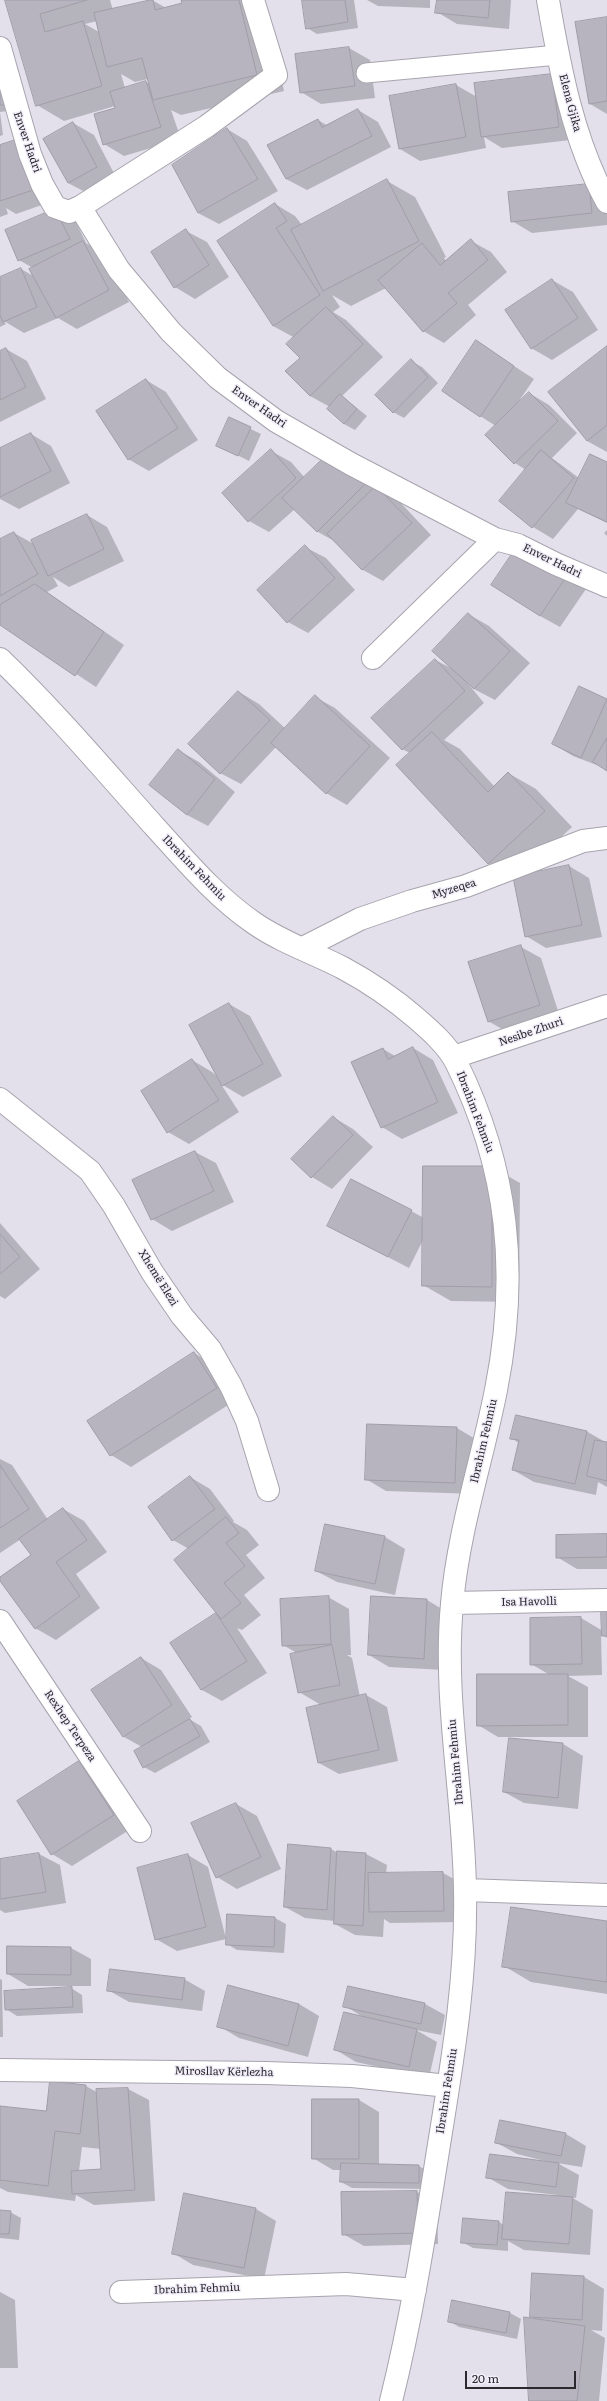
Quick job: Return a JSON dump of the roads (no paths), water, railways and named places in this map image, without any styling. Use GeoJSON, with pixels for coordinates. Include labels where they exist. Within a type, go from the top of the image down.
{"type":"FeatureCollection","features":[{"type":"Feature","properties":{"kind":"street","name":"Enver Hadri"},"geometry":{"type":"LineString","coordinates":[[0,48],[30,154],[42,184],[55,207],[69,212],[80,207],[207,126],[276,75],[253,0]]}},
{"type":"Feature","properties":{"kind":"street","name":"Elena Gjika"},"geometry":{"type":"LineString","coordinates":[[548,0],[558,55],[577,130],[607,202]]}},
{"type":"Feature","properties":{"kind":"street","name":"Enver Hadri"},"geometry":{"type":"LineString","coordinates":[[80,207],[118,270],[171,332],[218,378],[276,421],[350,464],[495,539],[518,545],[607,586]]}},
{"type":"Feature","properties":{"kind":"street"},"geometry":{"type":"LineString","coordinates":[[373,658],[495,539]]}},
{"type":"Feature","properties":{"kind":"street","name":"Ibrahim Fehmiu"},"geometry":{"type":"LineString","coordinates":[[0,659],[37,694],[218,896],[259,926],[346,970],[393,998],[434,1033],[454,1057],[487,1138],[502,1196],[508,1248],[507,1314],[496,1387],[459,1556],[452,1603],[450,1671],[453,1737],[461,1814],[465,1890],[459,2016],[415,2290],[391,2401]]}},
{"type":"Feature","properties":{"kind":"street","name":"Myzeqea"},"geometry":{"type":"LineString","coordinates":[[303,948],[360,919],[412,901],[466,886],[583,841],[607,838]]}},
{"type":"Feature","properties":{"kind":"street","name":"Nesibe Zhuri"},"geometry":{"type":"LineString","coordinates":[[454,1057],[607,1006]]}},
{"type":"Feature","properties":{"kind":"street","name":"Xhemë Elezi"},"geometry":{"type":"LineString","coordinates":[[0,1099],[90,1171],[114,1206],[152,1272],[182,1316],[210,1349],[231,1386],[247,1421],[268,1490]]}},
{"type":"Feature","properties":{"kind":"street","name":"Isa Havolli"},"geometry":{"type":"LineString","coordinates":[[452,1603],[607,1600]]}},
{"type":"Feature","properties":{"kind":"street","name":"Rexhep Terpeza"},"geometry":{"type":"LineString","coordinates":[[0,1621],[140,1831]]}},
{"type":"Feature","properties":{"kind":"street"},"geometry":{"type":"LineString","coordinates":[[465,1890],[607,1895]]}},
{"type":"Feature","properties":{"kind":"street","name":"Mirosllav Kërlezha"},"geometry":{"type":"LineString","coordinates":[[0,2070],[266,2072],[352,2076],[448,2086]]}},
{"type":"Feature","properties":{"kind":"street","name":"Ibrahim Fehmiu"},"geometry":{"type":"LineString","coordinates":[[121,2292],[346,2284],[415,2290]]}},
{"type":"Feature","properties":{"kind":"lane"},"geometry":{"type":"LineString","coordinates":[[366,73],[558,55]]}}]}
